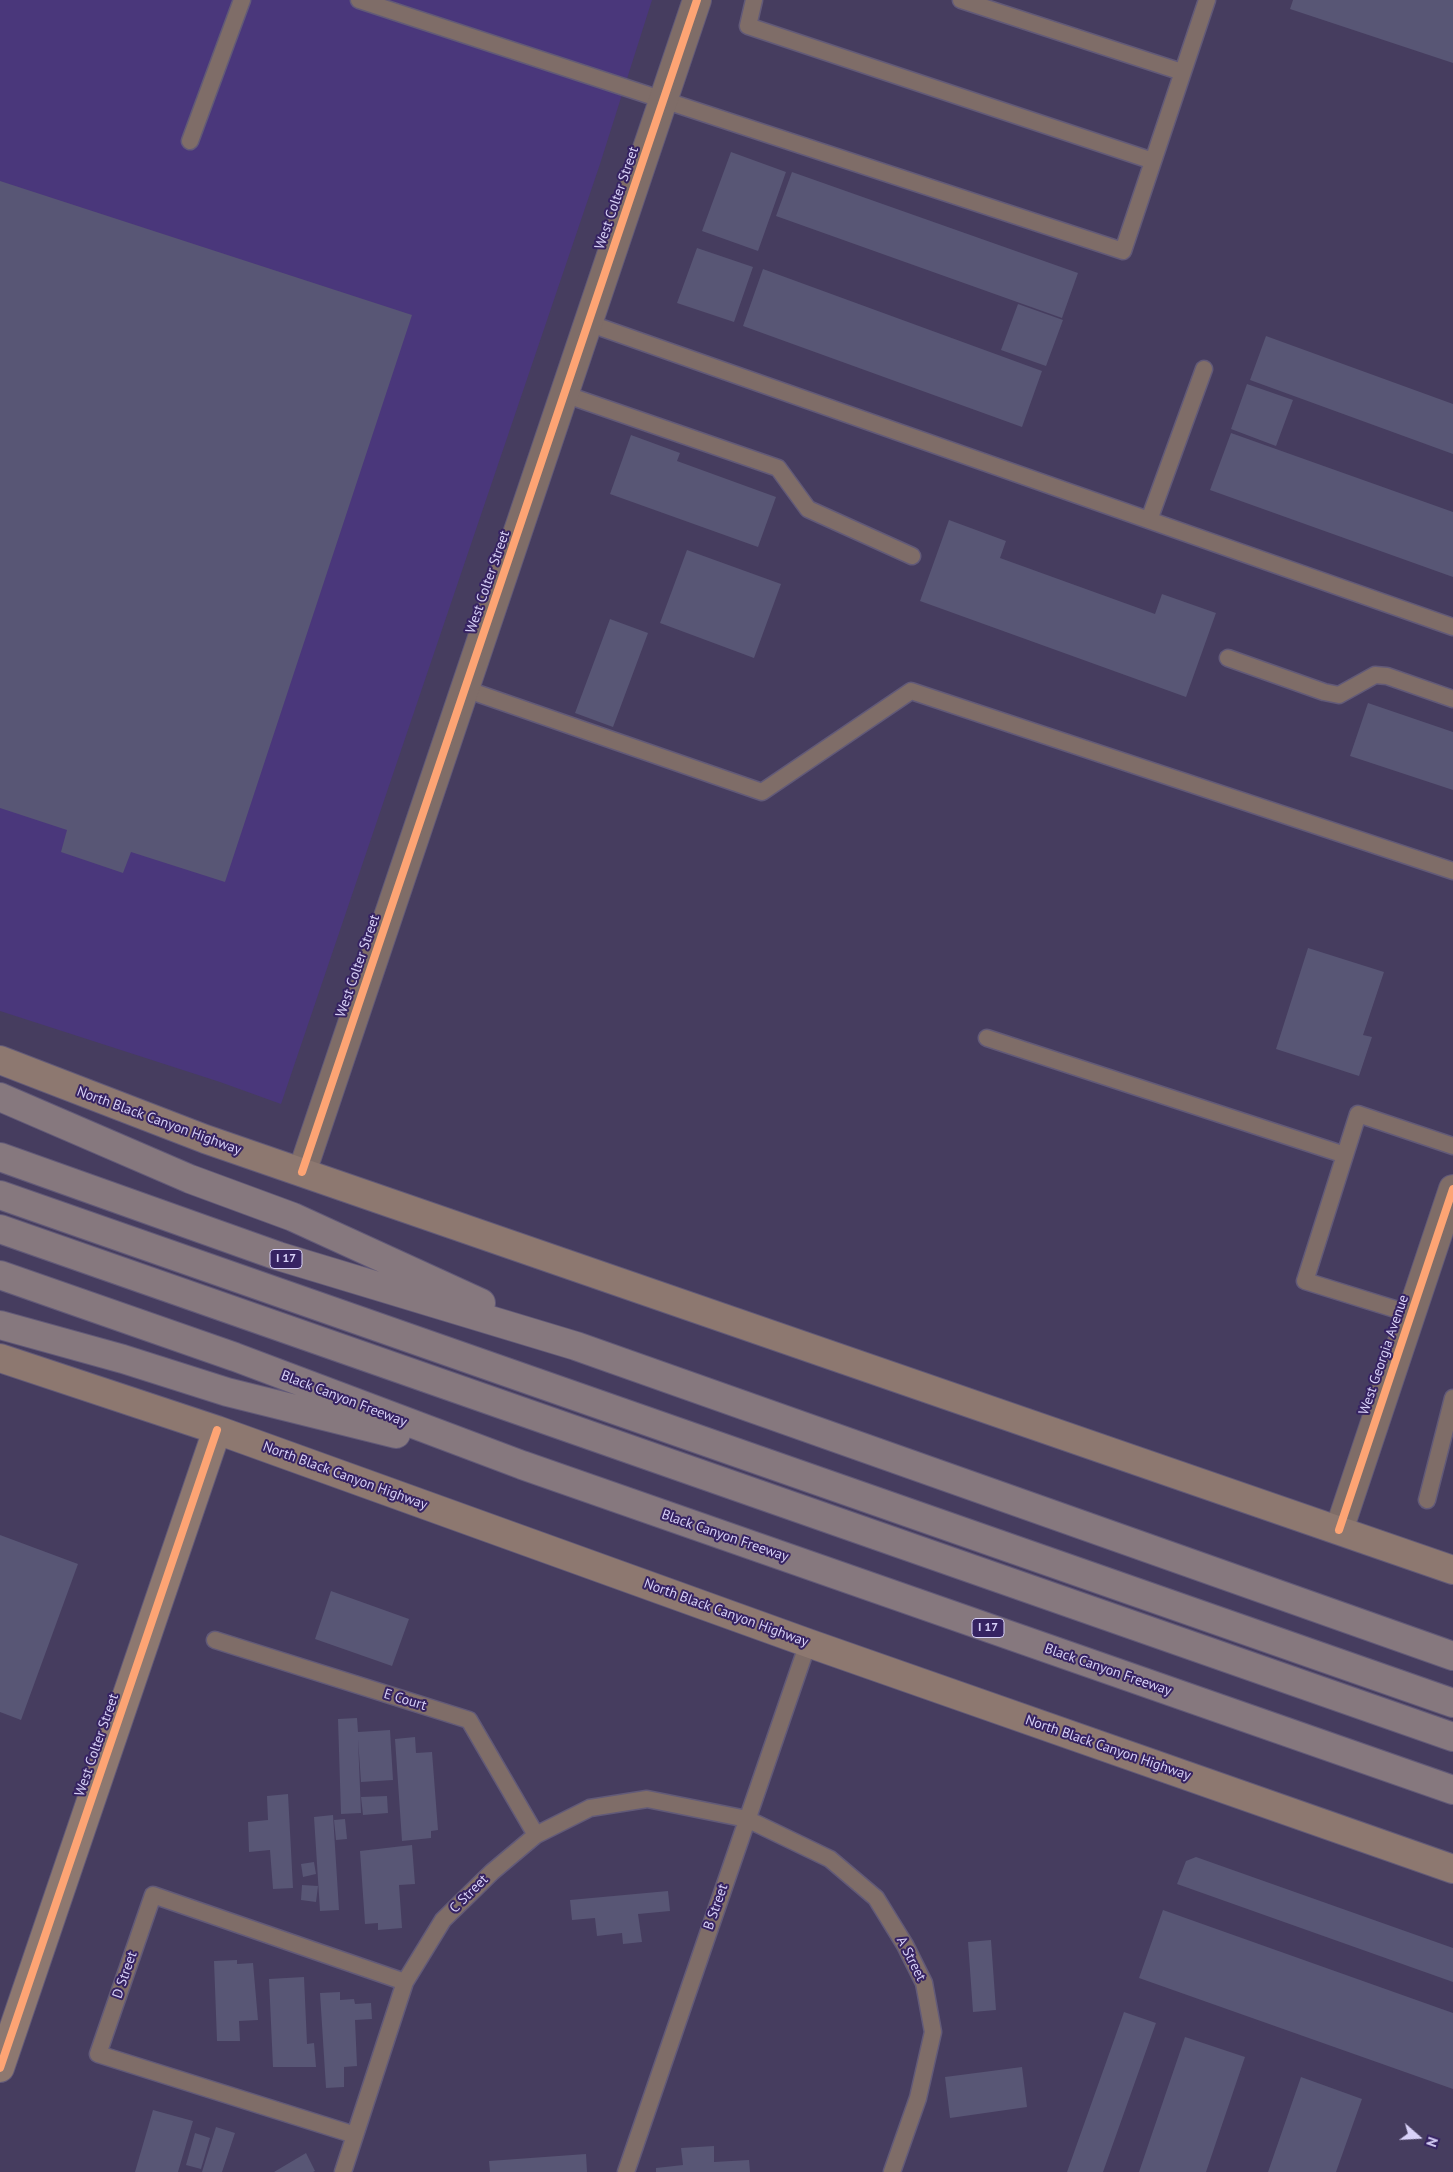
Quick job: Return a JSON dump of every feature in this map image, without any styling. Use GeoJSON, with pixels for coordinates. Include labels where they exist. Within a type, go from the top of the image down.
{"type":"FeatureCollection","features":[{"type":"Feature","properties":{"kind":"highway"},"geometry":{"type":"LineString","coordinates":[[0,1097],[190,1178],[293,1217],[576,1346]]}},
{"type":"Feature","properties":{"kind":"highway","name":"I 17"},"geometry":{"type":"LineString","coordinates":[[0,1157],[278,1256],[576,1346],[1453,1656]]}},
{"type":"Feature","properties":{"kind":"highway"},"geometry":{"type":"LineString","coordinates":[[0,1195],[1453,1703]]}},
{"type":"Feature","properties":{"kind":"highway"},"geometry":{"type":"LineString","coordinates":[[0,1229],[1453,1737]]}},
{"type":"Feature","properties":{"kind":"highway","name":"Black Canyon Freeway"},"geometry":{"type":"LineString","coordinates":[[0,1275],[235,1357],[522,1465],[1453,1790]]}},
{"type":"Feature","properties":{"kind":"highway"},"geometry":{"type":"LineString","coordinates":[[0,1325],[123,1359],[227,1392],[522,1465]]}},
{"type":"Feature","properties":{"kind":"main road","name":"North Black Canyon Highway"},"geometry":{"type":"LineString","coordinates":[[0,1060],[205,1139],[1453,1570]]}},
{"type":"Feature","properties":{"kind":"main road","name":"North Black Canyon Highway"},"geometry":{"type":"LineString","coordinates":[[0,1358],[217,1430],[808,1643],[1453,1869]]}},
{"type":"Feature","properties":{"kind":"main road","name":"West Colter Street"},"geometry":{"type":"LineString","coordinates":[[0,2068],[217,1430]]}},
{"type":"Feature","properties":{"kind":"street","name":"West Colter Street"},"geometry":{"type":"LineString","coordinates":[[302,1172],[697,0]]}},
{"type":"Feature","properties":{"kind":"street","name":"West Georgia Avenue"},"geometry":{"type":"LineString","coordinates":[[1339,1530],[1453,1188]]}},
{"type":"Feature","properties":{"kind":"lane"},"geometry":{"type":"LineString","coordinates":[[190,141],[242,0]]}},
{"type":"Feature","properties":{"kind":"lane"},"geometry":{"type":"LineString","coordinates":[[358,0],[393,5],[663,102],[701,111],[1123,251],[1207,0]]}},
{"type":"Feature","properties":{"kind":"lane"},"geometry":{"type":"LineString","coordinates":[[754,0],[748,26],[1153,161]]}},
{"type":"Feature","properties":{"kind":"lane"},"geometry":{"type":"LineString","coordinates":[[961,0],[1182,72]]}},
{"type":"Feature","properties":{"kind":"lane"},"geometry":{"type":"LineString","coordinates":[[588,323],[1453,627]]}},
{"type":"Feature","properties":{"kind":"lane"},"geometry":{"type":"LineString","coordinates":[[1149,520],[1204,370]]}},
{"type":"Feature","properties":{"kind":"lane"},"geometry":{"type":"LineString","coordinates":[[564,394],[778,468],[808,509],[912,556]]}},
{"type":"Feature","properties":{"kind":"lane"},"geometry":{"type":"LineString","coordinates":[[1228,658],[1324,692],[1340,695],[1375,674],[1387,676],[1453,699]]}},
{"type":"Feature","properties":{"kind":"lane"},"geometry":{"type":"LineString","coordinates":[[465,689],[762,792],[911,692],[1453,872]]}},
{"type":"Feature","properties":{"kind":"lane"},"geometry":{"type":"LineString","coordinates":[[987,1038],[1345,1155]]}},
{"type":"Feature","properties":{"kind":"lane"},"geometry":{"type":"LineString","coordinates":[[1411,1314],[1305,1281],[1358,1114],[1453,1146]]}},
{"type":"Feature","properties":{"kind":"lane"},"geometry":{"type":"LineString","coordinates":[[1427,1500],[1453,1401]]}},
{"type":"Feature","properties":{"kind":"lane","name":"E Court"},"geometry":{"type":"LineString","coordinates":[[215,1640],[469,1720],[536,1835]]}},
{"type":"Feature","properties":{"kind":"lane","name":"B Street"},"geometry":{"type":"LineString","coordinates":[[626,2172],[808,1643]]}},
{"type":"Feature","properties":{"kind":"lane","name":"C Street"},"geometry":{"type":"LineString","coordinates":[[343,2172],[406,1982],[443,1920],[492,1872],[536,1835],[590,1808],[648,1799],[746,1819]]}},
{"type":"Feature","properties":{"kind":"lane","name":"A Street"},"geometry":{"type":"LineString","coordinates":[[746,1819],[830,1859],[876,1898],[905,1945],[924,1983],[933,2032],[918,2098],[892,2172]]}},
{"type":"Feature","properties":{"kind":"lane","name":"D Street"},"geometry":{"type":"LineString","coordinates":[[355,2135],[98,2054],[153,1895],[406,1982]]}},
{"type":"Feature","properties":{"kind":"shaded area"},"geometry":{"type":"Polygon","coordinates":[[[0,0],[652,0],[600,164],[281,1104],[220,1082],[0,1011],[0,0]]]}},
{"type":"Feature","properties":{"kind":"building"},"geometry":{"type":"Polygon","coordinates":[[[1293,0],[1453,0],[1453,63],[1290,9],[1293,0]]]}},
{"type":"Feature","properties":{"kind":"building"},"geometry":{"type":"Polygon","coordinates":[[[731,152],[786,172],[758,251],[702,231],[731,152]]]}},
{"type":"Feature","properties":{"kind":"building"},"geometry":{"type":"Polygon","coordinates":[[[792,172],[1078,273],[1062,318],[776,216],[792,172]]]}},
{"type":"Feature","properties":{"kind":"building"},"geometry":{"type":"Polygon","coordinates":[[[0,181],[412,315],[225,882],[131,852],[123,873],[61,852],[67,830],[0,808],[0,181]]]}},
{"type":"Feature","properties":{"kind":"building"},"geometry":{"type":"Polygon","coordinates":[[[697,248],[753,267],[734,322],[677,303],[697,248]]]}},
{"type":"Feature","properties":{"kind":"building"},"geometry":{"type":"Polygon","coordinates":[[[763,269],[1042,371],[1022,427],[743,326],[763,269]]]}},
{"type":"Feature","properties":{"kind":"building"},"geometry":{"type":"Polygon","coordinates":[[[1018,304],[1063,320],[1046,366],[1001,350],[1018,304]]]}},
{"type":"Feature","properties":{"kind":"building"},"geometry":{"type":"Polygon","coordinates":[[[1266,336],[1453,404],[1453,454],[1250,380],[1266,336]]]}},
{"type":"Feature","properties":{"kind":"building"},"geometry":{"type":"Polygon","coordinates":[[[1247,384],[1293,400],[1276,446],[1231,429],[1247,384]]]}},
{"type":"Feature","properties":{"kind":"building"},"geometry":{"type":"Polygon","coordinates":[[[1231,433],[1453,512],[1453,577],[1210,490],[1231,433]]]}},
{"type":"Feature","properties":{"kind":"building"},"geometry":{"type":"Polygon","coordinates":[[[631,435],[680,453],[677,461],[776,497],[758,547],[610,494],[631,435]]]}},
{"type":"Feature","properties":{"kind":"building"},"geometry":{"type":"Polygon","coordinates":[[[949,520],[1006,541],[1000,558],[1155,614],[1162,594],[1216,613],[1186,697],[920,601],[949,520]]]}},
{"type":"Feature","properties":{"kind":"building"},"geometry":{"type":"Polygon","coordinates":[[[687,550],[781,584],[754,658],[660,623],[687,550]]]}},
{"type":"Feature","properties":{"kind":"building"},"geometry":{"type":"Polygon","coordinates":[[[610,619],[648,633],[613,727],[575,713],[610,619]]]}},
{"type":"Feature","properties":{"kind":"building"},"geometry":{"type":"Polygon","coordinates":[[[1368,703],[1453,732],[1453,790],[1350,756],[1368,703]]]}},
{"type":"Feature","properties":{"kind":"building"},"geometry":{"type":"Polygon","coordinates":[[[1308,948],[1384,972],[1363,1035],[1372,1037],[1359,1076],[1276,1049],[1308,948]]]}},
{"type":"Feature","properties":{"kind":"building"},"geometry":{"type":"Polygon","coordinates":[[[0,1535],[78,1564],[21,1720],[0,1712],[0,1535]]]}},
{"type":"Feature","properties":{"kind":"building"},"geometry":{"type":"Polygon","coordinates":[[[331,1591],[409,1619],[392,1666],[315,1639],[331,1591]]]}},
{"type":"Feature","properties":{"kind":"building"},"geometry":{"type":"Polygon","coordinates":[[[357,1718],[358,1732],[390,1730],[393,1780],[361,1782],[358,1739],[361,1813],[341,1814],[338,1719],[357,1718]]]}},
{"type":"Feature","properties":{"kind":"building"},"geometry":{"type":"Polygon","coordinates":[[[415,1737],[416,1753],[432,1752],[438,1830],[431,1831],[431,1838],[402,1841],[395,1739],[415,1737]]]}},
{"type":"Feature","properties":{"kind":"building"},"geometry":{"type":"Polygon","coordinates":[[[288,1794],[293,1888],[273,1889],[270,1850],[249,1852],[248,1822],[268,1820],[267,1796],[288,1794]]]}},
{"type":"Feature","properties":{"kind":"building"},"geometry":{"type":"Polygon","coordinates":[[[387,1796],[388,1813],[363,1815],[361,1797],[387,1796]]]}},
{"type":"Feature","properties":{"kind":"building"},"geometry":{"type":"Polygon","coordinates":[[[333,1815],[339,1910],[320,1911],[314,1817],[333,1815]]]}},
{"type":"Feature","properties":{"kind":"building"},"geometry":{"type":"Polygon","coordinates":[[[345,1819],[347,1839],[336,1840],[334,1820],[345,1819]]]}},
{"type":"Feature","properties":{"kind":"building"},"geometry":{"type":"Polygon","coordinates":[[[412,1845],[415,1884],[399,1885],[402,1928],[378,1930],[378,1923],[365,1924],[360,1851],[412,1845]]]}},
{"type":"Feature","properties":{"kind":"building"},"geometry":{"type":"Polygon","coordinates":[[[1196,1857],[1453,1948],[1453,1982],[1177,1884],[1186,1861],[1196,1857]]]}},
{"type":"Feature","properties":{"kind":"building"},"geometry":{"type":"Polygon","coordinates":[[[314,1862],[316,1874],[303,1877],[301,1864],[314,1862]]]}},
{"type":"Feature","properties":{"kind":"building"},"geometry":{"type":"Polygon","coordinates":[[[302,1885],[318,1886],[316,1902],[301,1900],[302,1885]]]}},
{"type":"Feature","properties":{"kind":"building"},"geometry":{"type":"Polygon","coordinates":[[[668,1891],[670,1911],[638,1914],[642,1942],[623,1944],[622,1933],[597,1936],[595,1918],[572,1920],[570,1900],[668,1891]]]}},
{"type":"Feature","properties":{"kind":"building"},"geometry":{"type":"Polygon","coordinates":[[[1163,1910],[1453,2013],[1453,2089],[1139,1978],[1163,1910]]]}},
{"type":"Feature","properties":{"kind":"building"},"geometry":{"type":"Polygon","coordinates":[[[991,1940],[996,2010],[973,2012],[968,1942],[991,1940]]]}},
{"type":"Feature","properties":{"kind":"building"},"geometry":{"type":"Polygon","coordinates":[[[237,1960],[237,1964],[253,1963],[258,2020],[239,2021],[240,2041],[217,2041],[214,1961],[237,1960]]]}},
{"type":"Feature","properties":{"kind":"building"},"geometry":{"type":"Polygon","coordinates":[[[304,1977],[307,2044],[314,2043],[316,2067],[273,2067],[269,1979],[304,1977]]]}},
{"type":"Feature","properties":{"kind":"building"},"geometry":{"type":"Polygon","coordinates":[[[340,1992],[340,2000],[354,1999],[355,2004],[371,2003],[372,2019],[355,2020],[357,2066],[344,2067],[344,2087],[326,2088],[320,1993],[340,1992]]]}},
{"type":"Feature","properties":{"kind":"building"},"geometry":{"type":"Polygon","coordinates":[[[1124,2012],[1156,2023],[1103,2172],[1067,2172],[1124,2012]]]}},
{"type":"Feature","properties":{"kind":"building"},"geometry":{"type":"Polygon","coordinates":[[[1185,2037],[1245,2057],[1206,2172],[1139,2172],[1185,2037]]]}},
{"type":"Feature","properties":{"kind":"building"},"geometry":{"type":"Polygon","coordinates":[[[1022,2067],[1027,2107],[950,2118],[945,2077],[1022,2067]]]}},
{"type":"Feature","properties":{"kind":"building"},"geometry":{"type":"Polygon","coordinates":[[[1301,2077],[1362,2099],[1336,2172],[1268,2172],[1301,2077]]]}},
{"type":"Feature","properties":{"kind":"building"},"geometry":{"type":"Polygon","coordinates":[[[153,2110],[193,2121],[178,2172],[135,2172],[153,2110]]]}},
{"type":"Feature","properties":{"kind":"building"},"geometry":{"type":"Polygon","coordinates":[[[216,2127],[235,2133],[222,2172],[202,2172],[216,2127]]]}},
{"type":"Feature","properties":{"kind":"building"},"geometry":{"type":"Polygon","coordinates":[[[195,2133],[210,2138],[201,2169],[186,2165],[195,2133]]]}},
{"type":"Feature","properties":{"kind":"building"},"geometry":{"type":"Polygon","coordinates":[[[714,2146],[714,2162],[749,2160],[750,2172],[656,2172],[656,2168],[683,2165],[681,2148],[714,2146]]]}},
{"type":"Feature","properties":{"kind":"building"},"geometry":{"type":"Polygon","coordinates":[[[306,2153],[315,2171],[274,2172],[306,2153]]]}},
{"type":"Feature","properties":{"kind":"building"},"geometry":{"type":"Polygon","coordinates":[[[586,2154],[587,2172],[490,2172],[489,2161],[586,2154]]]}},
{"type":"Feature","properties":{"kind":"cycle path"},"geometry":{"type":"LineString","coordinates":[[302,1172],[697,0]]}},
{"type":"Feature","properties":{"kind":"cycle path"},"geometry":{"type":"LineString","coordinates":[[1339,1530],[1453,1189]]}},
{"type":"Feature","properties":{"kind":"cycle path"},"geometry":{"type":"LineString","coordinates":[[0,2068],[217,1430]]}}]}
